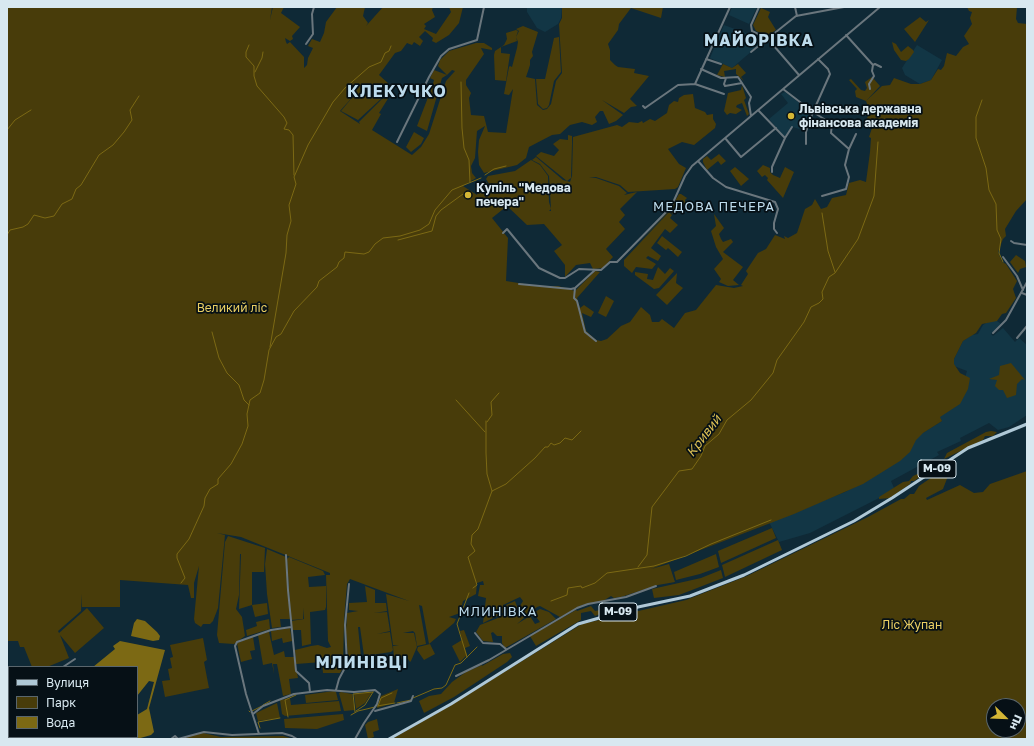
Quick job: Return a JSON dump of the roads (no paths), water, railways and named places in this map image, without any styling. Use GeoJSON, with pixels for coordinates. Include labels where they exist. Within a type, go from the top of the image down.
{"type":"FeatureCollection","features":[{"type":"Feature","properties":{"kind":"main road","name":"М-09"},"geometry":{"type":"LineString","coordinates":[[389,739],[450,704],[581,622],[638,607],[697,594],[761,567],[862,516],[968,448],[1027,424]]}},
{"type":"Feature","properties":{"kind":"street"},"geometry":{"type":"LineString","coordinates":[[306,44],[313,34],[312,14],[314,7]]}},
{"type":"Feature","properties":{"kind":"street"},"geometry":{"type":"LineString","coordinates":[[397,142],[441,56],[449,49],[477,40],[484,7]]}},
{"type":"Feature","properties":{"kind":"street"},"geometry":{"type":"LineString","coordinates":[[695,84],[730,7]]}},
{"type":"Feature","properties":{"kind":"street"},"geometry":{"type":"LineString","coordinates":[[759,7],[751,28],[754,32],[768,39],[799,75]]}},
{"type":"Feature","properties":{"kind":"street"},"geometry":{"type":"LineString","coordinates":[[795,7],[797,16]]}},
{"type":"Feature","properties":{"kind":"street"},"geometry":{"type":"LineString","coordinates":[[751,52],[797,16],[844,7]]}},
{"type":"Feature","properties":{"kind":"street"},"geometry":{"type":"LineString","coordinates":[[502,233],[507,229],[539,268],[558,277],[565,278],[579,269],[602,270],[610,262],[618,262],[671,207],[685,176],[698,161],[880,7]]}},
{"type":"Feature","properties":{"kind":"street"},"geometry":{"type":"LineString","coordinates":[[846,35],[873,65],[875,64],[881,67]]}},
{"type":"Feature","properties":{"kind":"street"},"geometry":{"type":"LineString","coordinates":[[706,59],[721,64]]}},
{"type":"Feature","properties":{"kind":"street"},"geometry":{"type":"LineString","coordinates":[[806,144],[806,132],[830,74],[828,69],[818,59]]}},
{"type":"Feature","properties":{"kind":"street"},"geometry":{"type":"LineString","coordinates":[[870,89],[870,84],[874,76],[872,71],[873,65]]}},
{"type":"Feature","properties":{"kind":"street"},"geometry":{"type":"LineString","coordinates":[[701,69],[721,78],[737,77],[751,97],[749,103],[751,116]]}},
{"type":"Feature","properties":{"kind":"street"},"geometry":{"type":"LineString","coordinates":[[726,78],[725,86],[742,83]]}},
{"type":"Feature","properties":{"kind":"street"},"geometry":{"type":"LineString","coordinates":[[642,106],[645,108],[678,84],[695,84],[724,94]]}},
{"type":"Feature","properties":{"kind":"street"},"geometry":{"type":"LineString","coordinates":[[783,89],[813,112],[832,124],[831,133],[849,149]]}},
{"type":"Feature","properties":{"kind":"street"},"geometry":{"type":"LineString","coordinates":[[758,110],[785,138]]}},
{"type":"Feature","properties":{"kind":"street"},"geometry":{"type":"LineString","coordinates":[[772,172],[772,167],[785,138],[792,127]]}},
{"type":"Feature","properties":{"kind":"street"},"geometry":{"type":"LineString","coordinates":[[725,138],[741,157],[776,128]]}},
{"type":"Feature","properties":{"kind":"street"},"geometry":{"type":"LineString","coordinates":[[822,196],[846,190],[848,177],[845,165],[849,149],[856,134]]}},
{"type":"Feature","properties":{"kind":"street"},"geometry":{"type":"LineString","coordinates":[[698,161],[713,178],[726,187],[775,202],[778,209],[774,229],[777,233]]}},
{"type":"Feature","properties":{"kind":"street"},"geometry":{"type":"LineString","coordinates":[[1011,241],[1014,243],[1027,245]]}},
{"type":"Feature","properties":{"kind":"street"},"geometry":{"type":"LineString","coordinates":[[1003,257],[1022,285],[1022,293]]}},
{"type":"Feature","properties":{"kind":"street"},"geometry":{"type":"LineString","coordinates":[[595,270],[575,288],[574,296],[577,301],[585,332],[596,341]]}},
{"type":"Feature","properties":{"kind":"street"},"geometry":{"type":"LineString","coordinates":[[993,333],[1006,320],[1027,282]]}},
{"type":"Feature","properties":{"kind":"street"},"geometry":{"type":"LineString","coordinates":[[519,284],[575,288]]}},
{"type":"Feature","properties":{"kind":"street"},"geometry":{"type":"LineString","coordinates":[[1022,293],[1027,295]]}},
{"type":"Feature","properties":{"kind":"street"},"geometry":{"type":"LineString","coordinates":[[1016,338],[1027,326]]}},
{"type":"Feature","properties":{"kind":"street"},"geometry":{"type":"LineString","coordinates":[[286,556],[296,671],[309,683],[310,692]]}},
{"type":"Feature","properties":{"kind":"street"},"geometry":{"type":"LineString","coordinates":[[336,690],[339,679],[347,664],[345,625],[349,584]]}},
{"type":"Feature","properties":{"kind":"street"},"geometry":{"type":"LineString","coordinates":[[456,676],[506,650],[584,605],[626,597],[656,586]]}},
{"type":"Feature","properties":{"kind":"street"},"geometry":{"type":"LineString","coordinates":[[259,734],[246,694],[235,644],[271,630],[291,627]]}},
{"type":"Feature","properties":{"kind":"street"},"geometry":{"type":"LineString","coordinates":[[475,633],[482,643],[500,644],[506,650]]}},
{"type":"Feature","properties":{"kind":"street"},"geometry":{"type":"LineString","coordinates":[[64,666],[75,659]]}},
{"type":"Feature","properties":{"kind":"street"},"geometry":{"type":"LineString","coordinates":[[253,714],[262,706],[274,700],[310,692],[336,690],[350,692],[373,690],[380,696],[374,711],[364,723],[355,739]]}},
{"type":"Feature","properties":{"kind":"street"},"geometry":{"type":"LineString","coordinates":[[374,711],[412,698]]}},
{"type":"Feature","properties":{"kind":"street"},"geometry":{"type":"LineString","coordinates":[[171,739],[175,736],[178,739],[204,732],[219,735],[282,733],[297,739]]}},
{"type":"Feature","properties":{"kind":"water"},"geometry":{"type":"Polygon","coordinates":[[[137,619],[145,621],[157,632],[160,636],[159,640],[153,641],[131,636],[134,623],[137,619]]]}},
{"type":"Feature","properties":{"kind":"water"},"geometry":{"type":"Polygon","coordinates":[[[120,641],[165,650],[149,708],[154,732],[151,735],[137,739],[49,739],[138,738],[138,714],[147,709],[154,682],[149,681],[138,695],[138,666],[94,666],[115,649],[113,646],[120,641]]]}},
{"type":"Feature","properties":{"kind":"waterway"},"geometry":{"type":"LineString","coordinates":[[249,45],[246,52],[246,57],[254,66],[254,76],[257,86],[284,117],[287,123],[284,129],[289,130],[293,135],[294,175]]}},
{"type":"Feature","properties":{"kind":"waterway"},"geometry":{"type":"LineString","coordinates":[[270,347],[286,253],[287,235],[291,221],[289,205],[296,184],[294,177],[308,145],[333,102],[345,88],[369,67],[381,62],[385,53],[389,51],[391,46]]}},
{"type":"Feature","properties":{"kind":"waterway"},"geometry":{"type":"LineString","coordinates":[[255,72],[262,58],[263,52]]}},
{"type":"Feature","properties":{"kind":"waterway"},"geometry":{"type":"LineString","coordinates":[[461,82],[462,128],[464,148],[469,160],[470,182]]}},
{"type":"Feature","properties":{"kind":"waterway"},"geometry":{"type":"LineString","coordinates":[[7,235],[10,230],[23,227],[28,224],[34,215],[45,218],[54,216],[62,204],[72,199],[76,189],[81,185],[99,155],[113,145],[132,120],[130,110],[139,96]]}},
{"type":"Feature","properties":{"kind":"waterway"},"geometry":{"type":"LineString","coordinates":[[982,100],[976,117],[976,138],[986,168],[989,190],[996,204],[997,230],[1001,239],[999,253],[1003,262]]}},
{"type":"Feature","properties":{"kind":"waterway"},"geometry":{"type":"LineString","coordinates":[[7,130],[15,120],[31,110]]}},
{"type":"Feature","properties":{"kind":"waterway","name":"Кривий"},"geometry":{"type":"LineString","coordinates":[[638,567],[647,555],[652,507],[679,471],[692,469],[701,456],[705,446],[719,434],[727,420],[751,400],[773,373],[777,360],[804,322],[811,307],[823,299],[822,292],[829,277],[835,273],[858,239],[874,196],[878,142]]}},
{"type":"Feature","properties":{"kind":"waterway"},"geometry":{"type":"LineString","coordinates":[[485,175],[494,169],[506,166]]}},
{"type":"Feature","properties":{"kind":"waterway"},"geometry":{"type":"LineString","coordinates":[[181,583],[185,578],[177,558],[177,554],[189,539],[210,489],[218,484],[218,479],[231,464],[242,444],[248,426],[247,414],[250,400],[260,393],[264,380],[269,350],[276,337],[281,334],[294,311],[317,287],[319,281],[337,267],[339,262],[344,258],[345,252],[364,254],[369,252],[375,244],[383,238],[400,236],[420,230],[429,224],[435,210],[452,190],[481,178]]}},
{"type":"Feature","properties":{"kind":"waterway"},"geometry":{"type":"LineString","coordinates":[[398,240],[432,231],[436,216],[441,210],[463,194],[469,196]]}},
{"type":"Feature","properties":{"kind":"waterway"},"geometry":{"type":"LineString","coordinates":[[822,213],[828,251],[835,272]]}},
{"type":"Feature","properties":{"kind":"waterway"},"geometry":{"type":"LineString","coordinates":[[212,332],[219,358],[227,373],[239,385],[244,400],[249,405]]}},
{"type":"Feature","properties":{"kind":"waterway"},"geometry":{"type":"LineString","coordinates":[[487,422],[492,415],[491,402],[499,393]]}},
{"type":"Feature","properties":{"kind":"waterway"},"geometry":{"type":"LineString","coordinates":[[456,400],[485,432]]}},
{"type":"Feature","properties":{"kind":"waterway"},"geometry":{"type":"LineString","coordinates":[[486,421],[487,474],[492,491]]}},
{"type":"Feature","properties":{"kind":"waterway"},"geometry":{"type":"LineString","coordinates":[[473,588],[477,585],[468,557],[475,551],[471,544],[472,535],[478,529],[492,491],[506,484],[545,447],[548,447],[551,443],[554,445],[560,443],[565,438],[572,440],[581,431]]}},
{"type":"Feature","properties":{"kind":"waterway"},"geometry":{"type":"LineString","coordinates":[[551,601],[567,595],[568,588],[581,586],[582,588],[595,583],[607,573],[654,566],[686,556],[711,544],[771,520]]}},
{"type":"Feature","properties":{"kind":"waterway"},"geometry":{"type":"LineString","coordinates":[[467,657],[457,624],[469,593]]}},
{"type":"Feature","properties":{"kind":"waterway"},"geometry":{"type":"LineString","coordinates":[[413,698],[434,689],[442,688],[446,685],[455,665],[461,663],[477,647]]}},
{"type":"Feature","properties":{"kind":"waterway"},"geometry":{"type":"LineString","coordinates":[[356,711],[365,705],[373,692]]}},
{"type":"Feature","properties":{"kind":"waterway"},"geometry":{"type":"LineString","coordinates":[[355,712],[353,694],[373,692]]}},
{"type":"Feature","properties":{"kind":"waterway"},"geometry":{"type":"LineString","coordinates":[[378,706],[381,698],[392,693]]}},
{"type":"Feature","properties":{"kind":"waterway"},"geometry":{"type":"LineString","coordinates":[[288,717],[285,700],[296,695]]}},
{"type":"Feature","properties":{"kind":"waterway"},"geometry":{"type":"LineString","coordinates":[[397,703],[411,700]]}},
{"type":"Feature","properties":{"kind":"waterway"},"geometry":{"type":"LineString","coordinates":[[263,705],[270,701]]}},
{"type":"Feature","properties":{"kind":"waterway"},"geometry":{"type":"LineString","coordinates":[[377,706],[395,703]]}},
{"type":"Feature","properties":{"kind":"waterway"},"geometry":{"type":"LineString","coordinates":[[252,711],[262,706]]}},
{"type":"Feature","properties":{"kind":"waterway"},"geometry":{"type":"LineString","coordinates":[[351,715],[358,711],[375,707]]}},
{"type":"Feature","properties":{"kind":"waterway"},"geometry":{"type":"LineString","coordinates":[[260,728],[258,722],[280,718]]}},
{"type":"Feature","properties":{"kind":"place","name":"Львівська державна фінансова академія"},"geometry":{"type":"Point","coordinates":[791,116]}},
{"type":"Feature","properties":{"kind":"place","name":"Купіль \"Медова печера\""},"geometry":{"type":"Point","coordinates":[468,195]}},
{"type":"Feature","properties":{"kind":"district","name":"МАЙОРІВКА"},"geometry":{"type":"Point","coordinates":[759,41]}},
{"type":"Feature","properties":{"kind":"district","name":"КЛЕКУЧКО"},"geometry":{"type":"Point","coordinates":[397,92]}},
{"type":"Feature","properties":{"kind":"district","name":"МЕДОВА ПЕЧЕРА"},"geometry":{"type":"Point","coordinates":[714,207]}},
{"type":"Feature","properties":{"kind":"district","name":"МЛИНІВКА"},"geometry":{"type":"Point","coordinates":[498,612]}},
{"type":"Feature","properties":{"kind":"district","name":"МЛИНІВЦІ"},"geometry":{"type":"Point","coordinates":[362,663]}},
{"type":"Feature","properties":{"kind":"park label","name":"Великий ліс"},"geometry":{"type":"Point","coordinates":[232,308]}},
{"type":"Feature","properties":{"kind":"park label","name":"Ліс Жупан"},"geometry":{"type":"Point","coordinates":[912,625]}}]}
